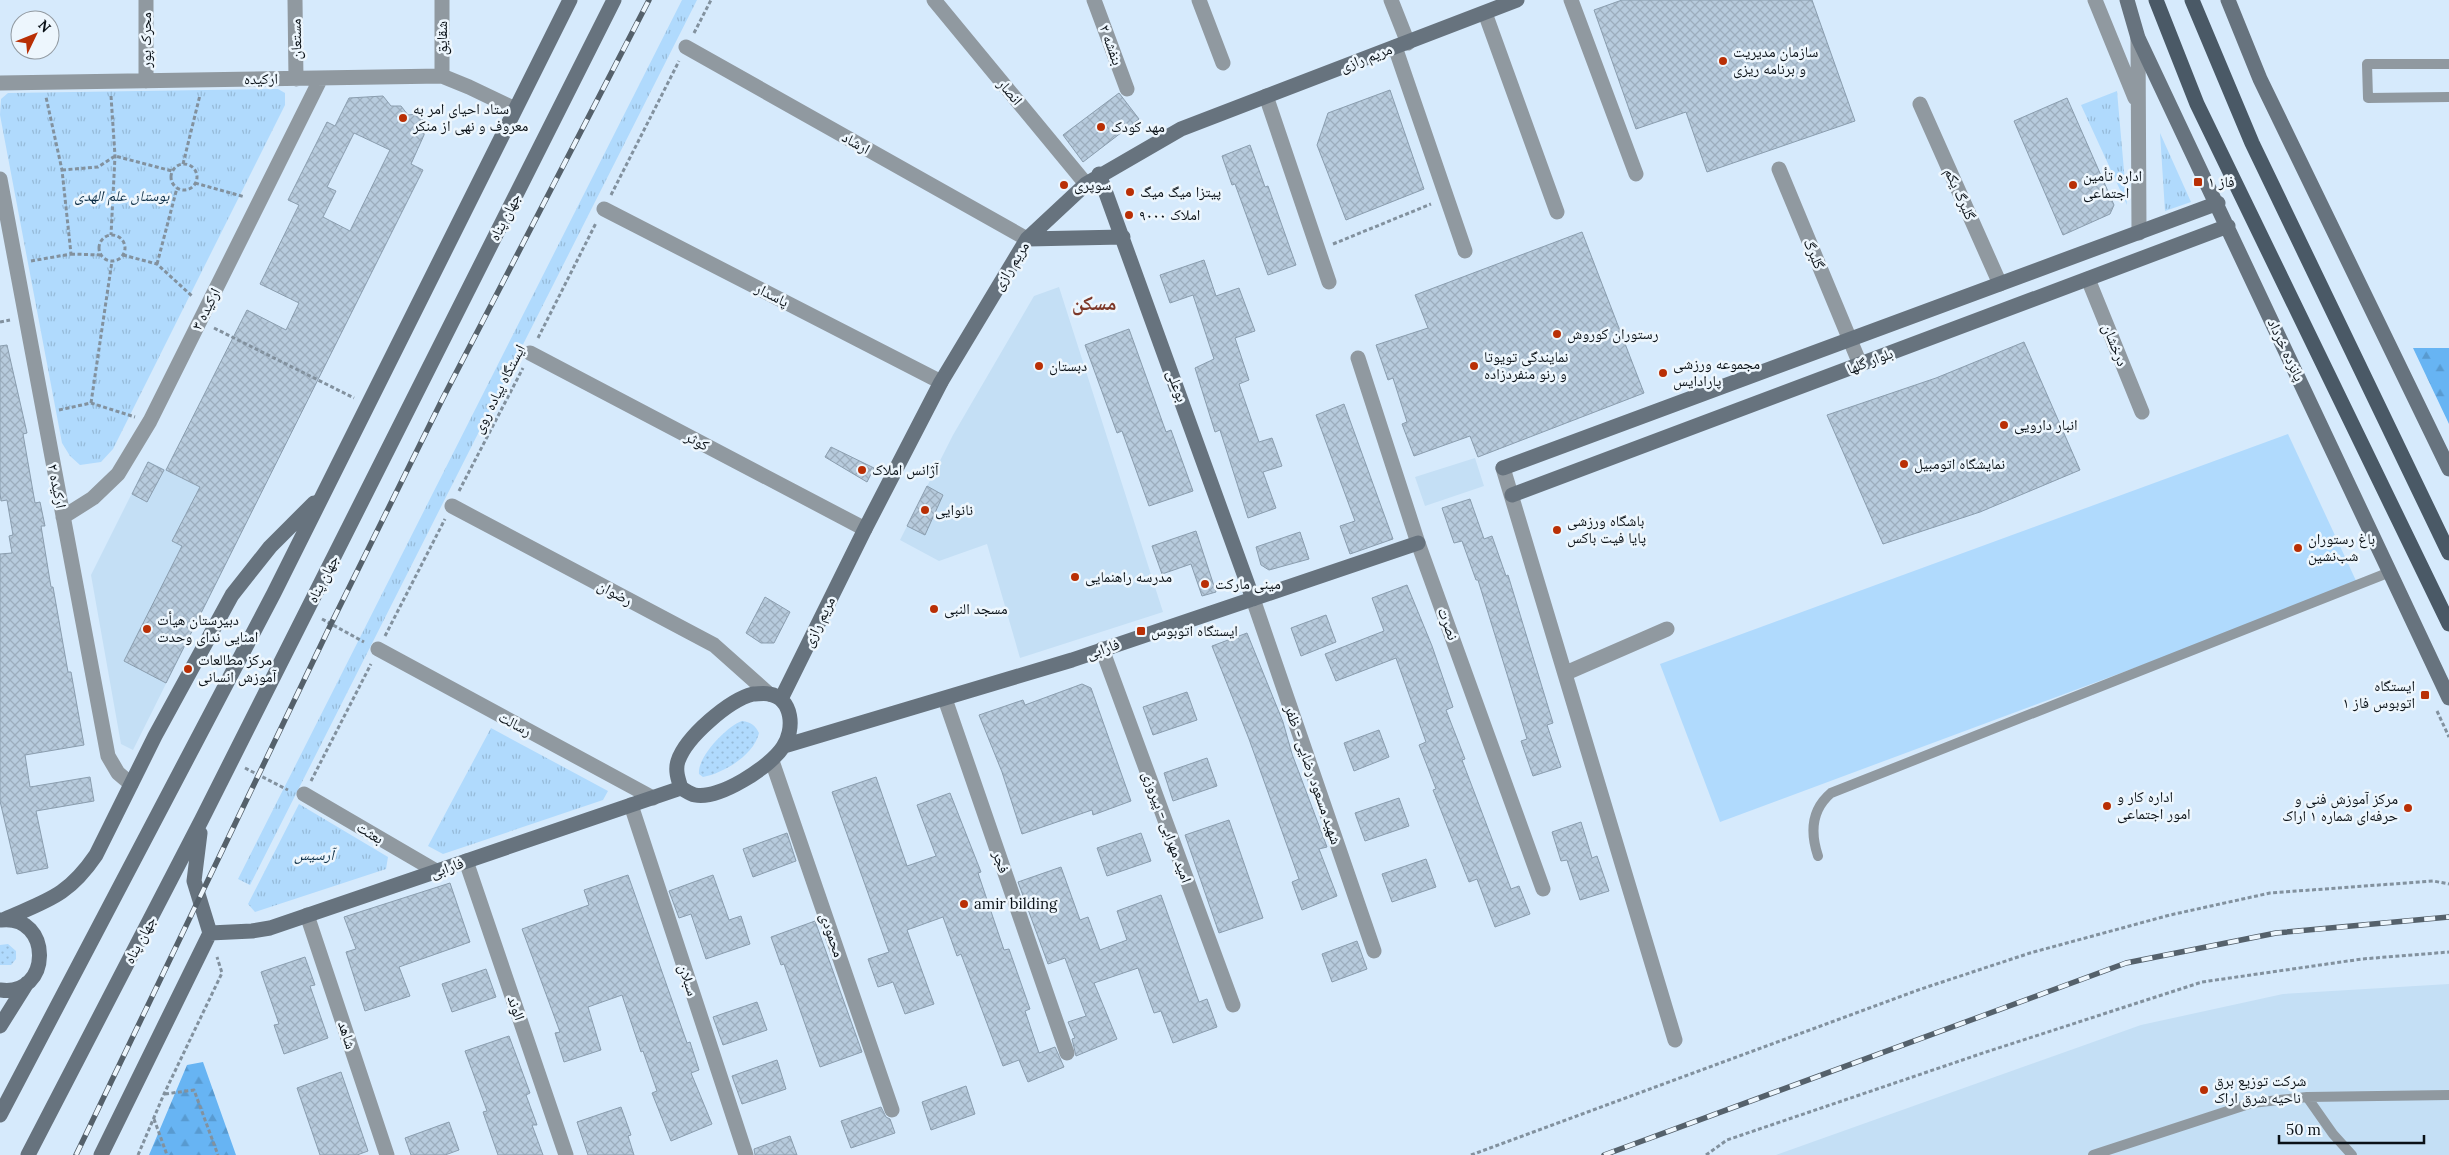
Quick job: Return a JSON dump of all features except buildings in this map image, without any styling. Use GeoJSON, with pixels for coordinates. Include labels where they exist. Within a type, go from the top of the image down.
{"type":"FeatureCollection","features":[{"type":"Feature","properties":{"kind":"main road","name":"پانزده خرداد"},"geometry":{"type":"LineString","coordinates":[[2156,0],[2197,104],[2449,624]]}},
{"type":"Feature","properties":{"kind":"main road"},"geometry":{"type":"LineString","coordinates":[[2192,0],[2252,143],[2449,553]]}},
{"type":"Feature","properties":{"kind":"street","name":"محرک پور"},"geometry":{"type":"LineString","coordinates":[[146,0],[146,81]]}},
{"type":"Feature","properties":{"kind":"street","name":"مستعان"},"geometry":{"type":"LineString","coordinates":[[295,0],[296,78]]}},
{"type":"Feature","properties":{"kind":"street","name":"شقایق"},"geometry":{"type":"LineString","coordinates":[[442,0],[442,76]]}},
{"type":"Feature","properties":{"kind":"street"},"geometry":{"type":"LineString","coordinates":[[0,1115],[274,592],[570,0]]}},
{"type":"Feature","properties":{"kind":"street","name":"جهان پناه"},"geometry":{"type":"LineString","coordinates":[[28,1155],[202,819],[614,0]]}},
{"type":"Feature","properties":{"kind":"street","name":"انصار"},"geometry":{"type":"LineString","coordinates":[[934,0],[1086,184]]}},
{"type":"Feature","properties":{"kind":"street","name":"بنفشه ۲"},"geometry":{"type":"LineString","coordinates":[[1094,0],[1127,89]]}},
{"type":"Feature","properties":{"kind":"street"},"geometry":{"type":"LineString","coordinates":[[1200,0],[1223,63]]}},
{"type":"Feature","properties":{"kind":"street"},"geometry":{"type":"LineString","coordinates":[[1391,0],[1402,45],[1465,250]]}},
{"type":"Feature","properties":{"kind":"street","name":"مریم رازی"},"geometry":{"type":"LineString","coordinates":[[775,696],[865,529],[941,382],[1027,239],[1099,174],[1180,128],[1517,0]]}},
{"type":"Feature","properties":{"kind":"street"},"geometry":{"type":"LineString","coordinates":[[1571,0],[1636,174]]}},
{"type":"Feature","properties":{"kind":"street"},"geometry":{"type":"LineString","coordinates":[[2095,0],[2138,106]]}},
{"type":"Feature","properties":{"kind":"street","name":"پانزده خرداد"},"geometry":{"type":"LineString","coordinates":[[2127,0],[2138,38],[2218,204],[2449,698]]}},
{"type":"Feature","properties":{"kind":"street"},"geometry":{"type":"LineString","coordinates":[[2228,0],[2260,79],[2449,469]]}},
{"type":"Feature","properties":{"kind":"street"},"geometry":{"type":"LineString","coordinates":[[1485,13],[1558,212]]}},
{"type":"Feature","properties":{"kind":"street"},"geometry":{"type":"LineString","coordinates":[[2138,38],[2139,233]]}},
{"type":"Feature","properties":{"kind":"street","name":"ارشاد"},"geometry":{"type":"LineString","coordinates":[[686,48],[1027,239]]}},
{"type":"Feature","properties":{"kind":"street","name":"ارکیده"},"geometry":{"type":"LineString","coordinates":[[0,83],[442,76],[515,110]]}},
{"type":"Feature","properties":{"kind":"street","name":"ارکیده ۳"},"geometry":{"type":"LineString","coordinates":[[63,517],[93,498],[118,474],[150,421],[322,78]]}},
{"type":"Feature","properties":{"kind":"street"},"geometry":{"type":"LineString","coordinates":[[1266,96],[1328,282]]}},
{"type":"Feature","properties":{"kind":"street","name":"گلبرگ یکم"},"geometry":{"type":"LineString","coordinates":[[1920,104],[2000,284]]}},
{"type":"Feature","properties":{"kind":"street","name":"گلبرگ"},"geometry":{"type":"LineString","coordinates":[[1778,169],[1860,364]]}},
{"type":"Feature","properties":{"kind":"street","name":"بوعلی"},"geometry":{"type":"LineString","coordinates":[[1099,174],[1253,599]]}},
{"type":"Feature","properties":{"kind":"street","name":"ارکیده ۲"},"geometry":{"type":"LineString","coordinates":[[0,178],[108,756],[118,773],[132,784]]}},
{"type":"Feature","properties":{"kind":"street","name":"بلوار گلها"},"geometry":{"type":"LineString","coordinates":[[2218,204],[1503,468],[1512,495],[2228,226]]}},
{"type":"Feature","properties":{"kind":"street","name":"پاسدار"},"geometry":{"type":"LineString","coordinates":[[604,208],[941,382]]}},
{"type":"Feature","properties":{"kind":"street"},"geometry":{"type":"LineString","coordinates":[[1027,239],[1123,237]]}},
{"type":"Feature","properties":{"kind":"street","name":"درخشان"},"geometry":{"type":"LineString","coordinates":[[2088,279],[2142,412]]}},
{"type":"Feature","properties":{"kind":"street","name":"کوثر"},"geometry":{"type":"LineString","coordinates":[[530,353],[865,529]]}},
{"type":"Feature","properties":{"kind":"street","name":"نصرت"},"geometry":{"type":"LineString","coordinates":[[1358,358],[1418,543],[1543,888]]}},
{"type":"Feature","properties":{"kind":"street"},"geometry":{"type":"LineString","coordinates":[[2,920],[52,899],[71,887],[96,855],[185,680],[232,595],[270,547],[323,493]]}},
{"type":"Feature","properties":{"kind":"street"},"geometry":{"type":"LineString","coordinates":[[1512,495],[1675,1040]]}},
{"type":"Feature","properties":{"kind":"street","name":"رضوان"},"geometry":{"type":"LineString","coordinates":[[452,506],[714,645],[775,696]]}},
{"type":"Feature","properties":{"kind":"street","name":"فارابی"},"geometry":{"type":"LineString","coordinates":[[784,746],[945,700],[1418,543]]}},
{"type":"Feature","properties":{"kind":"street","name":"شهید مسعود رضایی - ظفر"},"geometry":{"type":"LineString","coordinates":[[1253,599],[1374,951]]}},
{"type":"Feature","properties":{"kind":"street"},"geometry":{"type":"LineString","coordinates":[[1566,673],[1667,629]]}},
{"type":"Feature","properties":{"kind":"street","name":"رسالت"},"geometry":{"type":"LineString","coordinates":[[378,649],[652,798]]}},
{"type":"Feature","properties":{"kind":"street","name":"امید مهرابی - پیروزی"},"geometry":{"type":"LineString","coordinates":[[1102,649],[1233,1004]]}},
{"type":"Feature","properties":{"kind":"street"},"geometry":{"type":"LineString","coordinates":[[775,696],[791,720],[784,746],[772,761],[741,781],[711,794],[694,795],[682,788],[677,773],[678,760],[707,724],[727,706],[740,698],[775,696]]}},
{"type":"Feature","properties":{"kind":"street","name":"فجر"},"geometry":{"type":"LineString","coordinates":[[945,700],[1067,1053]]}},
{"type":"Feature","properties":{"kind":"street","name":"محمودی"},"geometry":{"type":"LineString","coordinates":[[772,761],[892,1110]]}},
{"type":"Feature","properties":{"kind":"street","name":"فارابی"},"geometry":{"type":"LineString","coordinates":[[210,933],[252,931],[307,916],[682,788]]}},
{"type":"Feature","properties":{"kind":"street","name":"بعثت"},"geometry":{"type":"LineString","coordinates":[[306,791],[436,872]]}},
{"type":"Feature","properties":{"kind":"street","name":"سبلان"},"geometry":{"type":"LineString","coordinates":[[630,805],[746,1155]]}},
{"type":"Feature","properties":{"kind":"street"},"geometry":{"type":"LineString","coordinates":[[101,1155],[210,933],[194,881],[202,819]]}},
{"type":"Feature","properties":{"kind":"street","name":"الوند"},"geometry":{"type":"LineString","coordinates":[[466,861],[566,1155]]}},
{"type":"Feature","properties":{"kind":"street","name":"شاهد"},"geometry":{"type":"LineString","coordinates":[[307,916],[387,1155]]}},
{"type":"Feature","properties":{"kind":"street"},"geometry":{"type":"LineString","coordinates":[[0,1026],[28,982],[36,973],[40,961],[40,949],[36,937],[28,928],[17,922],[2,920]]}},
{"type":"Feature","properties":{"kind":"street"},"geometry":{"type":"LineString","coordinates":[[0,990],[18,988],[28,982]]}},
{"type":"Feature","properties":{"kind":"lane"},"geometry":{"type":"LineString","coordinates":[[2449,64],[2367,64],[2368,98],[2449,97]]}},
{"type":"Feature","properties":{"kind":"lane"},"geometry":{"type":"LineString","coordinates":[[1818,856],[1812,840],[1814,817],[1822,801],[1831,793],[2390,572]]}},
{"type":"Feature","properties":{"kind":"lane"},"geometry":{"type":"LineString","coordinates":[[2093,1155],[2252,1103],[2307,1096],[2449,1095]]}},
{"type":"Feature","properties":{"kind":"lane"},"geometry":{"type":"LineString","coordinates":[[2307,1096],[2333,1134],[2352,1155]]}},
{"type":"Feature","properties":{"kind":"path","name":"ایستگاه پیاده روی"},"geometry":{"type":"LineString","coordinates":[[306,791],[710,0]]}},
{"type":"Feature","properties":{"kind":"path"},"geometry":{"type":"LineString","coordinates":[[183,164],[204,80]]}},
{"type":"Feature","properties":{"kind":"path"},"geometry":{"type":"LineString","coordinates":[[110,82],[114,156],[112,235]]}},
{"type":"Feature","properties":{"kind":"path"},"geometry":{"type":"LineString","coordinates":[[43,83],[62,170],[71,254]]}},
{"type":"Feature","properties":{"kind":"path"},"geometry":{"type":"LineString","coordinates":[[62,170],[98,167],[114,156],[172,171]]}},
{"type":"Feature","properties":{"kind":"path"},"geometry":{"type":"LineString","coordinates":[[156,264],[177,188],[171,178],[172,171],[176,166],[189,165],[194,170],[196,176],[195,183],[190,188],[177,188]]}},
{"type":"Feature","properties":{"kind":"path"},"geometry":{"type":"LineString","coordinates":[[195,183],[260,202]]}},
{"type":"Feature","properties":{"kind":"path"},"geometry":{"type":"LineString","coordinates":[[1318,250],[1448,197]]}},
{"type":"Feature","properties":{"kind":"path"},"geometry":{"type":"LineString","coordinates":[[16,264],[71,254],[101,255],[112,261],[119,259],[123,255],[125,248],[123,242],[118,237],[112,235]]}},
{"type":"Feature","properties":{"kind":"path"},"geometry":{"type":"LineString","coordinates":[[101,255],[99,249],[101,242],[112,235]]}},
{"type":"Feature","properties":{"kind":"path"},"geometry":{"type":"LineString","coordinates":[[123,255],[156,264],[203,315],[368,405]]}},
{"type":"Feature","properties":{"kind":"path"},"geometry":{"type":"LineString","coordinates":[[91,403],[112,261]]}},
{"type":"Feature","properties":{"kind":"path"},"geometry":{"type":"LineString","coordinates":[[44,413],[91,403],[150,421]]}},
{"type":"Feature","properties":{"kind":"path"},"geometry":{"type":"LineString","coordinates":[[318,616],[378,649]]}},
{"type":"Feature","properties":{"kind":"path"},"geometry":{"type":"LineString","coordinates":[[243,767],[288,790],[306,791]]}},
{"type":"Feature","properties":{"kind":"path"},"geometry":{"type":"LineString","coordinates":[[1471,1155],[1921,989],[2039,950],[2170,915],[2270,893],[2433,881],[2449,884]]}},
{"type":"Feature","properties":{"kind":"path"},"geometry":{"type":"LineString","coordinates":[[138,1155],[164,1094],[222,973],[210,933]]}},
{"type":"Feature","properties":{"kind":"path"},"geometry":{"type":"LineString","coordinates":[[1706,1155],[1727,1140],[1986,1052],[2202,982],[2362,959],[2449,952]]}},
{"type":"Feature","properties":{"kind":"path"},"geometry":{"type":"LineString","coordinates":[[164,1094],[194,1090],[218,1155]]}},
{"type":"Feature","properties":{"kind":"path"},"geometry":{"type":"LineString","coordinates":[[154,1118],[167,1155]]}},
{"type":"Feature","properties":{"kind":"shaded area"},"geometry":{"type":"Polygon","coordinates":[[[1059,287],[1163,612],[1020,658],[987,544],[939,561],[900,540],[953,435],[1034,296],[1059,287]]]}},
{"type":"Feature","properties":{"kind":"shaded area"},"geometry":{"type":"Polygon","coordinates":[[[1475,458],[1484,486],[1425,506],[1415,477],[1475,458]]]}},
{"type":"Feature","properties":{"kind":"shaded area","name":"دبیرستان هیأت امنایی ندای وحدت"},"geometry":{"type":"Polygon","coordinates":[[[148,461],[251,513],[133,750],[121,744],[91,575],[148,461]]]}},
{"type":"Feature","properties":{"kind":"shaded area","name":"شرکت توزیع برق ناحیه شرق اراک"},"geometry":{"type":"Polygon","coordinates":[[[2449,984],[2449,1155],[1776,1155],[2141,1025],[2283,994],[2449,984]]]}},
{"type":"Feature","properties":{"kind":"green space"},"geometry":{"type":"Polygon","coordinates":[[[682,0],[697,0],[250,885],[238,879],[682,0]]]}},
{"type":"Feature","properties":{"kind":"green space","name":"بوستان علم الهدی"},"geometry":{"type":"Polygon","coordinates":[[[278,89],[285,93],[285,105],[113,449],[101,462],[80,465],[70,456],[62,443],[0,115],[1,99],[8,93],[278,89]]]}},
{"type":"Feature","properties":{"kind":"green space"},"geometry":{"type":"Polygon","coordinates":[[[2117,91],[2127,205],[2081,105],[2117,91]]]}},
{"type":"Feature","properties":{"kind":"green space"},"geometry":{"type":"Polygon","coordinates":[[[2160,133],[2191,202],[2165,211],[2160,133]]]}},
{"type":"Feature","properties":{"kind":"green space"},"geometry":{"type":"Polygon","coordinates":[[[2413,348],[2449,348],[2449,424],[2413,348]]]}},
{"type":"Feature","properties":{"kind":"green space"},"geometry":{"type":"Polygon","coordinates":[[[2288,434],[2358,585],[1720,822],[1660,664],[2288,434]]]}},
{"type":"Feature","properties":{"kind":"green space"},"geometry":{"type":"Polygon","coordinates":[[[742,721],[752,724],[759,733],[751,749],[737,762],[720,772],[703,777],[699,774],[703,759],[714,743],[721,735],[742,721]]]}},
{"type":"Feature","properties":{"kind":"green space"},"geometry":{"type":"Polygon","coordinates":[[[491,728],[608,791],[603,800],[443,854],[428,846],[491,728]]]}},
{"type":"Feature","properties":{"kind":"green space","name":"آرسیس"},"geometry":{"type":"Polygon","coordinates":[[[299,804],[388,857],[386,869],[255,912],[248,904],[299,804]]]}},
{"type":"Feature","properties":{"kind":"green space"},"geometry":{"type":"Polygon","coordinates":[[[8,944],[16,951],[16,959],[11,965],[0,965],[0,945],[8,944]]]}},
{"type":"Feature","properties":{"kind":"green space"},"geometry":{"type":"Polygon","coordinates":[[[203,1062],[236,1155],[149,1155],[187,1065],[203,1062]]]}},
{"type":"Feature","properties":{"kind":"railway"},"geometry":{"type":"LineString","coordinates":[[76,1155],[331,624],[443,398],[649,0]]}},
{"type":"Feature","properties":{"kind":"railway"},"geometry":{"type":"LineString","coordinates":[[1604,1155],[2126,963],[2276,933],[2449,917]]}},
{"type":"Feature","properties":{"kind":"place","name":"سازمان مدیریت و برنامه ریزی"},"geometry":{"type":"Point","coordinates":[1723,61]}},
{"type":"Feature","properties":{"kind":"place","name":"ستاد احیای امر به معروف و نهی از منکر"},"geometry":{"type":"Point","coordinates":[403,118]}},
{"type":"Feature","properties":{"kind":"place","name":"مهد کودک"},"geometry":{"type":"Point","coordinates":[1101,127]}},
{"type":"Feature","properties":{"kind":"place","name":"فاز ۱"},"geometry":{"type":"Point","coordinates":[2198,182]}},
{"type":"Feature","properties":{"kind":"place","name":"سوپری"},"geometry":{"type":"Point","coordinates":[1064,185]}},
{"type":"Feature","properties":{"kind":"place","name":"اداره تأمین اجتماعی"},"geometry":{"type":"Point","coordinates":[2073,185]}},
{"type":"Feature","properties":{"kind":"place","name":"پیتزا میگ میگ"},"geometry":{"type":"Point","coordinates":[1130,192]}},
{"type":"Feature","properties":{"kind":"place","name":"املاک ۹۰۰۰"},"geometry":{"type":"Point","coordinates":[1129,215]}},
{"type":"Feature","properties":{"kind":"place","name":"رستوران کوروش"},"geometry":{"type":"Point","coordinates":[1557,334]}},
{"type":"Feature","properties":{"kind":"place","name":"دبستان"},"geometry":{"type":"Point","coordinates":[1039,366]}},
{"type":"Feature","properties":{"kind":"place","name":"نمایندگی تویوتا و رنو منفردزاده"},"geometry":{"type":"Point","coordinates":[1474,366]}},
{"type":"Feature","properties":{"kind":"place","name":"مجموعه ورزشی پارادایس"},"geometry":{"type":"Point","coordinates":[1663,373]}},
{"type":"Feature","properties":{"kind":"place","name":"انبار دارویی"},"geometry":{"type":"Point","coordinates":[2004,425]}},
{"type":"Feature","properties":{"kind":"place","name":"نمایشگاه اتومبیل"},"geometry":{"type":"Point","coordinates":[1904,464]}},
{"type":"Feature","properties":{"kind":"place","name":"آژانس املاک"},"geometry":{"type":"Point","coordinates":[862,470]}},
{"type":"Feature","properties":{"kind":"place","name":"نانوایی"},"geometry":{"type":"Point","coordinates":[925,510]}},
{"type":"Feature","properties":{"kind":"place","name":"باشگاه ورزشی پایا فیت باکس"},"geometry":{"type":"Point","coordinates":[1557,530]}},
{"type":"Feature","properties":{"kind":"place","name":"باغ رستوران شب‌نشین"},"geometry":{"type":"Point","coordinates":[2298,548]}},
{"type":"Feature","properties":{"kind":"place","name":"مدرسه راهنمایی"},"geometry":{"type":"Point","coordinates":[1075,577]}},
{"type":"Feature","properties":{"kind":"place","name":"مینی مارکت"},"geometry":{"type":"Point","coordinates":[1205,584]}},
{"type":"Feature","properties":{"kind":"place","name":"مسجد النبی"},"geometry":{"type":"Point","coordinates":[934,609]}},
{"type":"Feature","properties":{"kind":"place","name":"دبیرستان هیأت امنایی ندای وحدت"},"geometry":{"type":"Point","coordinates":[147,629]}},
{"type":"Feature","properties":{"kind":"place","name":"ایستگاه اتوبوس"},"geometry":{"type":"Point","coordinates":[1141,631]}},
{"type":"Feature","properties":{"kind":"place","name":"مرکز مطالعات آموزش انسانی"},"geometry":{"type":"Point","coordinates":[188,669]}},
{"type":"Feature","properties":{"kind":"place","name":"ایستگاه اتوبوس فاز ۱"},"geometry":{"type":"Point","coordinates":[2425,695]}},
{"type":"Feature","properties":{"kind":"place","name":"اداره کار و امور اجتماعی"},"geometry":{"type":"Point","coordinates":[2107,806]}},
{"type":"Feature","properties":{"kind":"place","name":"مرکز آموزش فنی و حرفه‌ای شماره ۱ اراک"},"geometry":{"type":"Point","coordinates":[2408,808]}},
{"type":"Feature","properties":{"kind":"place","name":"amir bilding"},"geometry":{"type":"Point","coordinates":[964,904]}},
{"type":"Feature","properties":{"kind":"place","name":"شرکت توزیع برق ناحیه شرق اراک"},"geometry":{"type":"Point","coordinates":[2204,1090]}},
{"type":"Feature","properties":{"kind":"district","name":"مسکن"},"geometry":{"type":"Point","coordinates":[1094,303]}}]}
